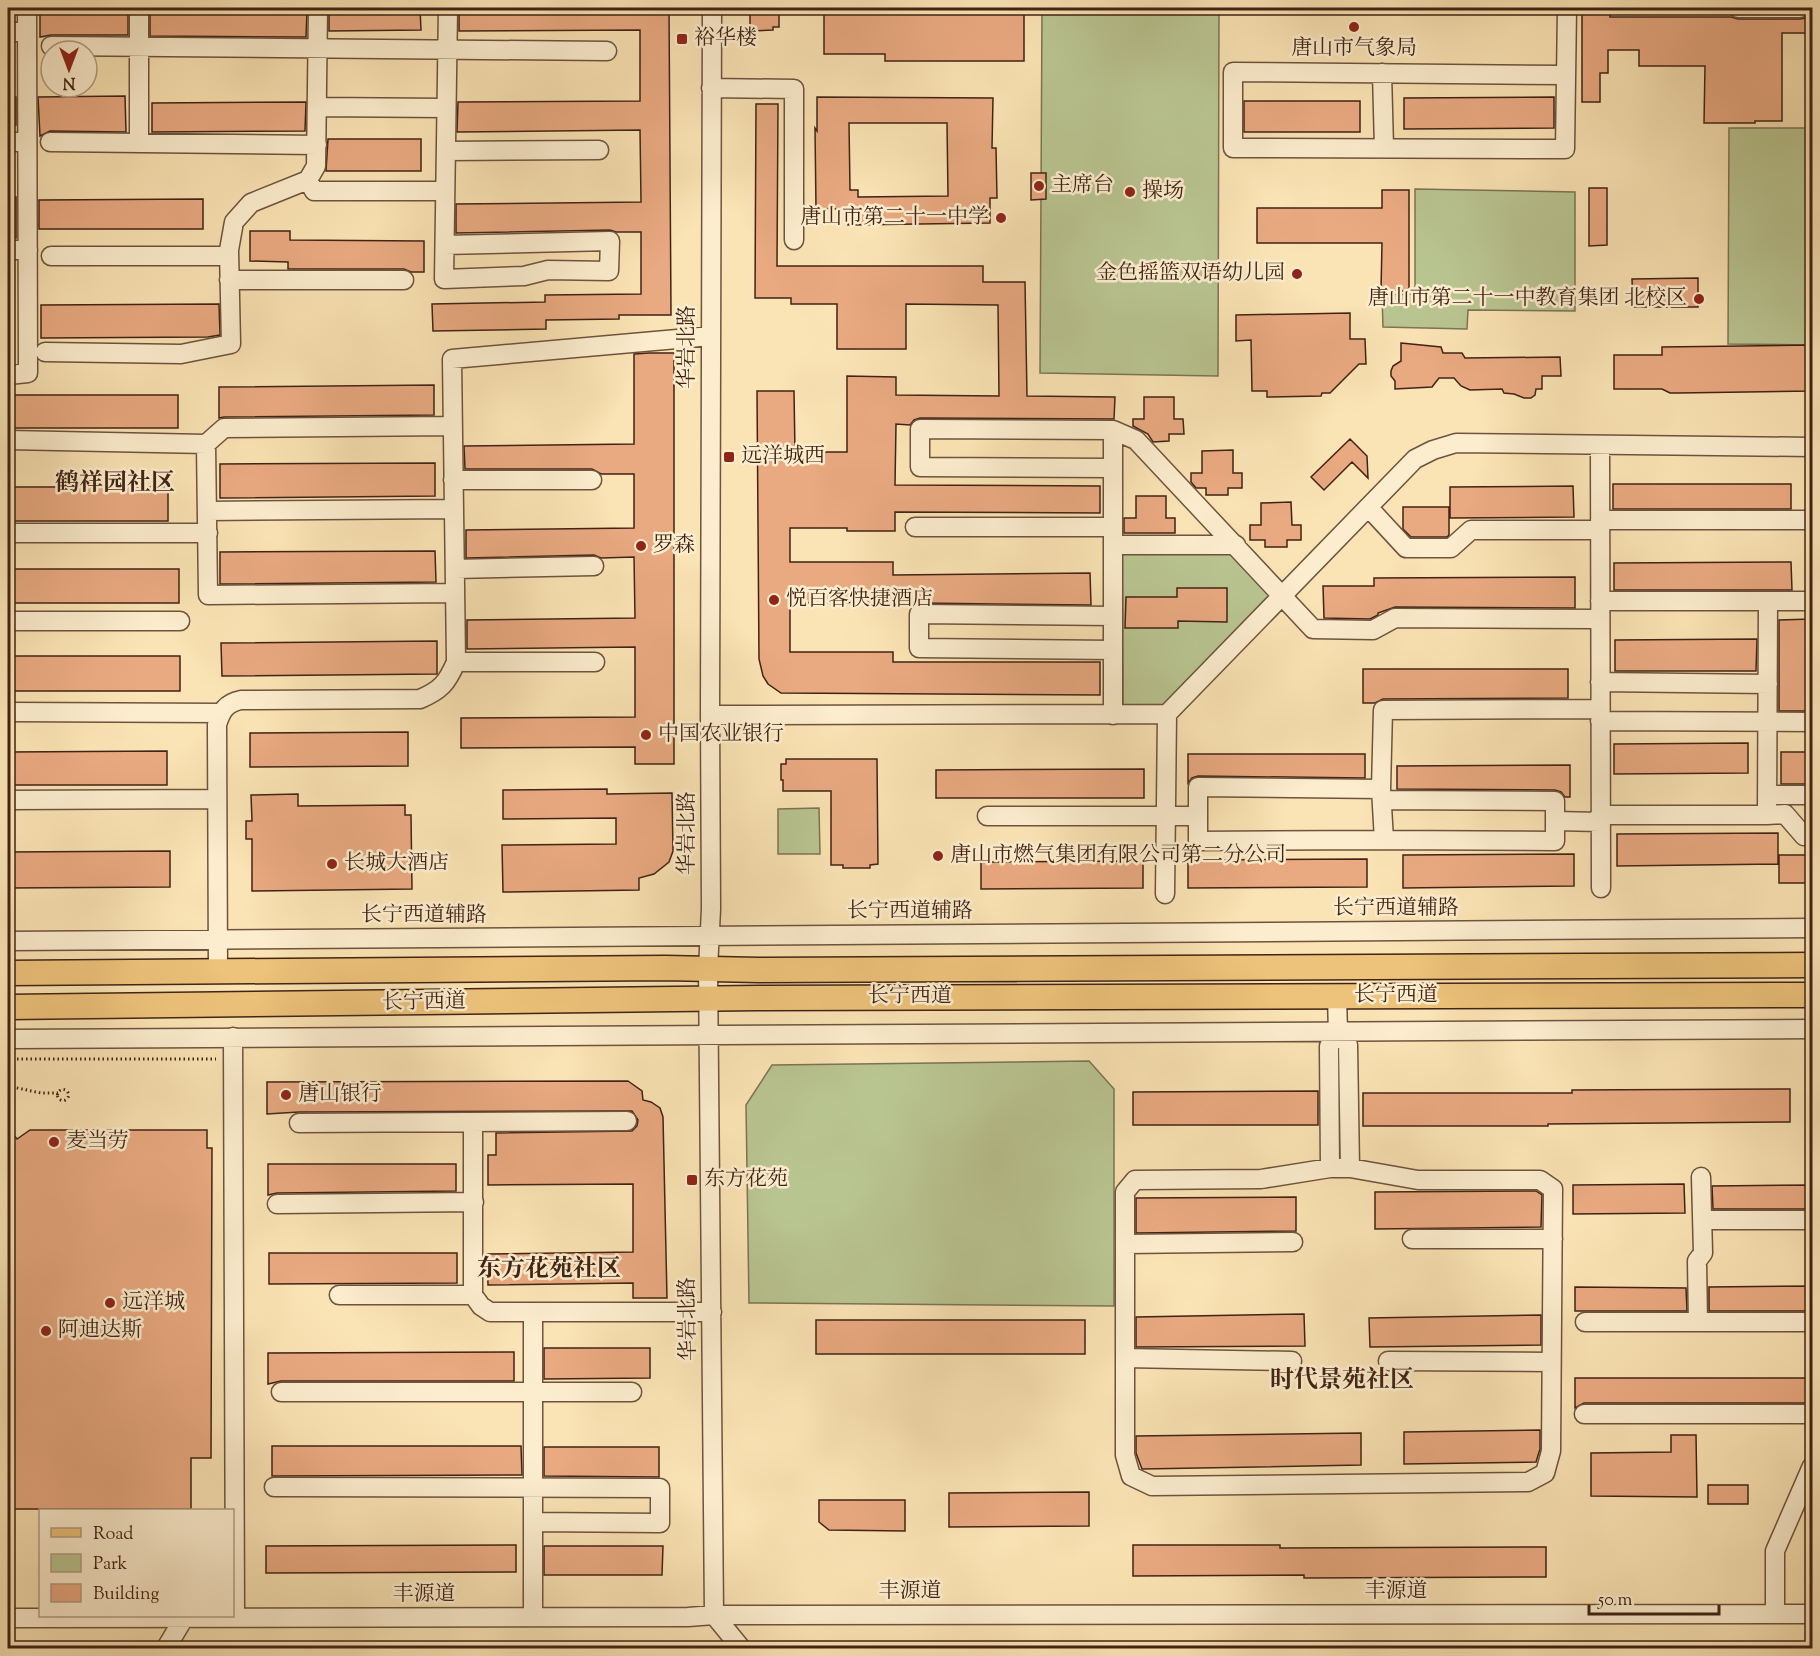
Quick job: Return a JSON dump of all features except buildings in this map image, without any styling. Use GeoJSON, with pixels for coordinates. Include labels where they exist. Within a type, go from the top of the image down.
{"type":"FeatureCollection","features":[{"type":"Feature","properties":{"kind":"main road","name":"长宁西道"},"geometry":{"type":"LineString","coordinates":[[8,973],[1812,965]]}},
{"type":"Feature","properties":{"kind":"main road","name":"长宁西道"},"geometry":{"type":"LineString","coordinates":[[8,1007],[709,998],[1812,995]]}},
{"type":"Feature","properties":{"kind":"street"},"geometry":{"type":"LineString","coordinates":[[8,375],[28,373],[27,8]]}},
{"type":"Feature","properties":{"kind":"street"},"geometry":{"type":"LineString","coordinates":[[139,8],[139,143]]}},
{"type":"Feature","properties":{"kind":"street"},"geometry":{"type":"LineString","coordinates":[[45,352],[181,354],[231,344],[229,256],[234,222],[250,203],[308,180],[316,166],[318,8]]}},
{"type":"Feature","properties":{"kind":"street"},"geometry":{"type":"LineString","coordinates":[[445,245],[610,241],[609,271],[548,270],[524,276],[444,279],[448,8]]}},
{"type":"Feature","properties":{"kind":"street","name":"华岩北路"},"geometry":{"type":"LineString","coordinates":[[712,8],[711,909],[708,969],[714,1615]]}},
{"type":"Feature","properties":{"kind":"street"},"geometry":{"type":"LineString","coordinates":[[1565,75],[1233,72],[1233,148],[1565,149],[1567,8]]}},
{"type":"Feature","properties":{"kind":"street"},"geometry":{"type":"LineString","coordinates":[[1738,8],[1800,8]]}},
{"type":"Feature","properties":{"kind":"street"},"geometry":{"type":"LineString","coordinates":[[8,32],[27,32]]}},
{"type":"Feature","properties":{"kind":"street"},"geometry":{"type":"LineString","coordinates":[[99,47],[607,51]]}},
{"type":"Feature","properties":{"kind":"street"},"geometry":{"type":"LineString","coordinates":[[1382,73],[1384,148]]}},
{"type":"Feature","properties":{"kind":"street"},"geometry":{"type":"LineString","coordinates":[[711,88],[794,88],[794,240]]}},
{"type":"Feature","properties":{"kind":"street"},"geometry":{"type":"LineString","coordinates":[[318,107],[446,108]]}},
{"type":"Feature","properties":{"kind":"street"},"geometry":{"type":"LineString","coordinates":[[8,142],[27,142]]}},
{"type":"Feature","properties":{"kind":"street"},"geometry":{"type":"LineString","coordinates":[[50,142],[317,145]]}},
{"type":"Feature","properties":{"kind":"street"},"geometry":{"type":"LineString","coordinates":[[446,151],[599,150]]}},
{"type":"Feature","properties":{"kind":"street"},"geometry":{"type":"LineString","coordinates":[[308,180],[314,191],[445,191]]}},
{"type":"Feature","properties":{"kind":"street"},"geometry":{"type":"LineString","coordinates":[[8,250],[28,250]]}},
{"type":"Feature","properties":{"kind":"street"},"geometry":{"type":"LineString","coordinates":[[51,256],[229,256]]}},
{"type":"Feature","properties":{"kind":"street"},"geometry":{"type":"LineString","coordinates":[[229,279],[404,280]]}},
{"type":"Feature","properties":{"kind":"street"},"geometry":{"type":"LineString","coordinates":[[218,972],[217,799],[218,725],[221,713],[230,702],[241,700],[420,699],[437,692],[449,679],[456,662],[452,359],[711,336]]}},
{"type":"Feature","properties":{"kind":"street"},"geometry":{"type":"LineString","coordinates":[[8,441],[206,444],[224,428],[453,426]]}},
{"type":"Feature","properties":{"kind":"street"},"geometry":{"type":"LineString","coordinates":[[1113,468],[920,467],[920,429],[1113,430],[1136,440],[1313,629],[1373,630],[1395,618],[1812,601]]}},
{"type":"Feature","properties":{"kind":"street"},"geometry":{"type":"LineString","coordinates":[[1113,430],[1113,715]]}},
{"type":"Feature","properties":{"kind":"street"},"geometry":{"type":"LineString","coordinates":[[206,444],[208,595],[455,594]]}},
{"type":"Feature","properties":{"kind":"street"},"geometry":{"type":"LineString","coordinates":[[710,715],[1167,714],[1415,459],[1433,450],[1456,444],[1812,447]]}},
{"type":"Feature","properties":{"kind":"street"},"geometry":{"type":"LineString","coordinates":[[1600,446],[1601,888]]}},
{"type":"Feature","properties":{"kind":"street"},"geometry":{"type":"LineString","coordinates":[[453,480],[592,480]]}},
{"type":"Feature","properties":{"kind":"street"},"geometry":{"type":"LineString","coordinates":[[1369,508],[1406,548],[1451,548],[1471,530],[1812,520]]}},
{"type":"Feature","properties":{"kind":"street"},"geometry":{"type":"LineString","coordinates":[[207,511],[454,509]]}},
{"type":"Feature","properties":{"kind":"street"},"geometry":{"type":"LineString","coordinates":[[915,528],[1113,536],[1236,545]]}},
{"type":"Feature","properties":{"kind":"street"},"geometry":{"type":"LineString","coordinates":[[8,533],[208,533]]}},
{"type":"Feature","properties":{"kind":"street"},"geometry":{"type":"LineString","coordinates":[[454,569],[594,566]]}},
{"type":"Feature","properties":{"kind":"street"},"geometry":{"type":"LineString","coordinates":[[1767,815],[1768,601]]}},
{"type":"Feature","properties":{"kind":"street"},"geometry":{"type":"LineString","coordinates":[[1113,616],[919,614],[919,648],[1113,650]]}},
{"type":"Feature","properties":{"kind":"street"},"geometry":{"type":"LineString","coordinates":[[8,621],[180,621]]}},
{"type":"Feature","properties":{"kind":"street"},"geometry":{"type":"LineString","coordinates":[[456,662],[595,662]]}},
{"type":"Feature","properties":{"kind":"street"},"geometry":{"type":"LineString","coordinates":[[1600,682],[1768,684]]}},
{"type":"Feature","properties":{"kind":"street"},"geometry":{"type":"LineString","coordinates":[[1384,840],[1381,795],[1383,710],[1812,722]]}},
{"type":"Feature","properties":{"kind":"street"},"geometry":{"type":"LineString","coordinates":[[8,712],[221,713]]}},
{"type":"Feature","properties":{"kind":"street"},"geometry":{"type":"LineString","coordinates":[[1165,894],[1167,714]]}},
{"type":"Feature","properties":{"kind":"street"},"geometry":{"type":"LineString","coordinates":[[1198,787],[1555,801],[1555,841],[1198,841],[1198,816],[1198,787]]}},
{"type":"Feature","properties":{"kind":"street"},"geometry":{"type":"LineString","coordinates":[[1767,795],[1812,795]]}},
{"type":"Feature","properties":{"kind":"street"},"geometry":{"type":"LineString","coordinates":[[8,800],[217,799]]}},
{"type":"Feature","properties":{"kind":"street"},"geometry":{"type":"LineString","coordinates":[[1555,821],[1785,814],[1804,836],[1812,836]]}},
{"type":"Feature","properties":{"kind":"street"},"geometry":{"type":"LineString","coordinates":[[987,816],[1198,816]]}},
{"type":"Feature","properties":{"kind":"street","name":"长宁西道辅路"},"geometry":{"type":"LineString","coordinates":[[8,941],[1812,928]]}},
{"type":"Feature","properties":{"kind":"street"},"geometry":{"type":"LineString","coordinates":[[1330,1168],[1329,1046],[1338,1033],[1337,996]]}},
{"type":"Feature","properties":{"kind":"street"},"geometry":{"type":"LineString","coordinates":[[8,1039],[1812,1029]]}},
{"type":"Feature","properties":{"kind":"street"},"geometry":{"type":"LineString","coordinates":[[1338,1033],[1348,1045],[1350,1168]]}},
{"type":"Feature","properties":{"kind":"street"},"geometry":{"type":"LineString","coordinates":[[233,1037],[236,1618]]}},
{"type":"Feature","properties":{"kind":"street"},"geometry":{"type":"LineString","coordinates":[[299,1123],[627,1121]]}},
{"type":"Feature","properties":{"kind":"street"},"geometry":{"type":"LineString","coordinates":[[473,1122],[473,1295],[481,1306],[490,1312],[712,1312]]}},
{"type":"Feature","properties":{"kind":"street"},"geometry":{"type":"LineString","coordinates":[[1330,1168],[1350,1168],[1418,1180],[1540,1180],[1553,1189],[1551,1451],[1545,1473],[1528,1482],[1152,1486],[1131,1476],[1125,1455],[1125,1192],[1135,1180],[1261,1179],[1330,1168]]}},
{"type":"Feature","properties":{"kind":"street"},"geometry":{"type":"LineString","coordinates":[[1698,1322],[1697,1261],[1703,1253],[1701,1177]]}},
{"type":"Feature","properties":{"kind":"street"},"geometry":{"type":"LineString","coordinates":[[277,1204],[474,1202]]}},
{"type":"Feature","properties":{"kind":"street"},"geometry":{"type":"LineString","coordinates":[[1702,1220],[1812,1220]]}},
{"type":"Feature","properties":{"kind":"street"},"geometry":{"type":"LineString","coordinates":[[1412,1239],[1553,1239]]}},
{"type":"Feature","properties":{"kind":"street"},"geometry":{"type":"LineString","coordinates":[[1125,1244],[1293,1242]]}},
{"type":"Feature","properties":{"kind":"street"},"geometry":{"type":"LineString","coordinates":[[339,1295],[473,1295]]}},
{"type":"Feature","properties":{"kind":"street"},"geometry":{"type":"LineString","coordinates":[[533,1313],[533,1617]]}},
{"type":"Feature","properties":{"kind":"street"},"geometry":{"type":"LineString","coordinates":[[1585,1322],[1812,1322]]}},
{"type":"Feature","properties":{"kind":"street"},"geometry":{"type":"LineString","coordinates":[[1125,1358],[1292,1361]]}},
{"type":"Feature","properties":{"kind":"street"},"geometry":{"type":"LineString","coordinates":[[1388,1361],[1551,1362]]}},
{"type":"Feature","properties":{"kind":"street"},"geometry":{"type":"LineString","coordinates":[[281,1392],[632,1392]]}},
{"type":"Feature","properties":{"kind":"street"},"geometry":{"type":"LineString","coordinates":[[1584,1414],[1812,1414]]}},
{"type":"Feature","properties":{"kind":"street"},"geometry":{"type":"LineString","coordinates":[[1775,1614],[1775,1551],[1812,1466]]}},
{"type":"Feature","properties":{"kind":"street"},"geometry":{"type":"LineString","coordinates":[[274,1487],[660,1488],[660,1523],[533,1522]]}},
{"type":"Feature","properties":{"kind":"street","name":"丰源道"},"geometry":{"type":"LineString","coordinates":[[8,1618],[1812,1614]]}},
{"type":"Feature","properties":{"kind":"street"},"geometry":{"type":"LineString","coordinates":[[714,1615],[741,1648]]}},
{"type":"Feature","properties":{"kind":"street"},"geometry":{"type":"LineString","coordinates":[[166,1648],[184,1618]]}},
{"type":"Feature","properties":{"kind":"path"},"geometry":{"type":"LineString","coordinates":[[8,1059],[233,1059]]}},
{"type":"Feature","properties":{"kind":"path"},"geometry":{"type":"LineString","coordinates":[[8,1086],[41,1093],[58,1093]]}},
{"type":"Feature","properties":{"kind":"green space","name":"操场"},"geometry":{"type":"Polygon","coordinates":[[[1042,11],[1219,12],[1218,376],[1040,373],[1042,11]]]}},
{"type":"Feature","properties":{"kind":"green space"},"geometry":{"type":"Polygon","coordinates":[[[1729,128],[1812,128],[1812,345],[1728,344],[1729,128]]]}},
{"type":"Feature","properties":{"kind":"green space"},"geometry":{"type":"Polygon","coordinates":[[[1415,189],[1575,192],[1575,311],[1468,310],[1467,329],[1383,327],[1382,295],[1415,294],[1415,189]]]}},
{"type":"Feature","properties":{"kind":"green space"},"geometry":{"type":"Polygon","coordinates":[[[1122,552],[1232,552],[1276,594],[1167,705],[1123,705],[1122,552]]]}},
{"type":"Feature","properties":{"kind":"green space"},"geometry":{"type":"Polygon","coordinates":[[[819,808],[820,854],[778,854],[778,809],[819,808]]]}},
{"type":"Feature","properties":{"kind":"green space"},"geometry":{"type":"Polygon","coordinates":[[[1089,1061],[1114,1089],[1114,1306],[749,1303],[746,1105],[772,1065],[1089,1061]]]}},
{"type":"Feature","properties":{"kind":"place","name":"唐山市气象局"},"geometry":{"type":"Point","coordinates":[1354,27]}},
{"type":"Feature","properties":{"kind":"place","name":"裕华楼"},"geometry":{"type":"Point","coordinates":[682,39]}},
{"type":"Feature","properties":{"kind":"place","name":"主席台"},"geometry":{"type":"Point","coordinates":[1039,186]}},
{"type":"Feature","properties":{"kind":"place","name":"操场"},"geometry":{"type":"Point","coordinates":[1130,192]}},
{"type":"Feature","properties":{"kind":"place","name":"唐山市第二十一中学"},"geometry":{"type":"Point","coordinates":[1001,218]}},
{"type":"Feature","properties":{"kind":"place","name":"金色摇篮双语幼儿园"},"geometry":{"type":"Point","coordinates":[1297,274]}},
{"type":"Feature","properties":{"kind":"place","name":"唐山市第二十一中教育集团 北校区"},"geometry":{"type":"Point","coordinates":[1699,299]}},
{"type":"Feature","properties":{"kind":"place","name":"远洋城西"},"geometry":{"type":"Point","coordinates":[729,457]}},
{"type":"Feature","properties":{"kind":"place","name":"罗森"},"geometry":{"type":"Point","coordinates":[641,546]}},
{"type":"Feature","properties":{"kind":"place","name":"悦百客快捷酒店"},"geometry":{"type":"Point","coordinates":[774,600]}},
{"type":"Feature","properties":{"kind":"place","name":"中国农业银行"},"geometry":{"type":"Point","coordinates":[646,735]}},
{"type":"Feature","properties":{"kind":"place","name":"唐山市燃气集团有限公司第二分公司"},"geometry":{"type":"Point","coordinates":[938,856]}},
{"type":"Feature","properties":{"kind":"place","name":"长城大酒店"},"geometry":{"type":"Point","coordinates":[332,864]}},
{"type":"Feature","properties":{"kind":"place","name":"唐山银行"},"geometry":{"type":"Point","coordinates":[286,1095]}},
{"type":"Feature","properties":{"kind":"place","name":"麦当劳"},"geometry":{"type":"Point","coordinates":[54,1142]}},
{"type":"Feature","properties":{"kind":"place","name":"东方花苑"},"geometry":{"type":"Point","coordinates":[692,1180]}},
{"type":"Feature","properties":{"kind":"place","name":"远洋城"},"geometry":{"type":"Point","coordinates":[110,1303]}},
{"type":"Feature","properties":{"kind":"place","name":"阿迪达斯"},"geometry":{"type":"Point","coordinates":[46,1331]}},
{"type":"Feature","properties":{"kind":"district","name":"鹤祥园社区"},"geometry":{"type":"Point","coordinates":[115,484]}},
{"type":"Feature","properties":{"kind":"district","name":"东方花苑社区"},"geometry":{"type":"Point","coordinates":[549,1270]}},
{"type":"Feature","properties":{"kind":"district","name":"时代景苑社区"},"geometry":{"type":"Point","coordinates":[1342,1381]}}]}
